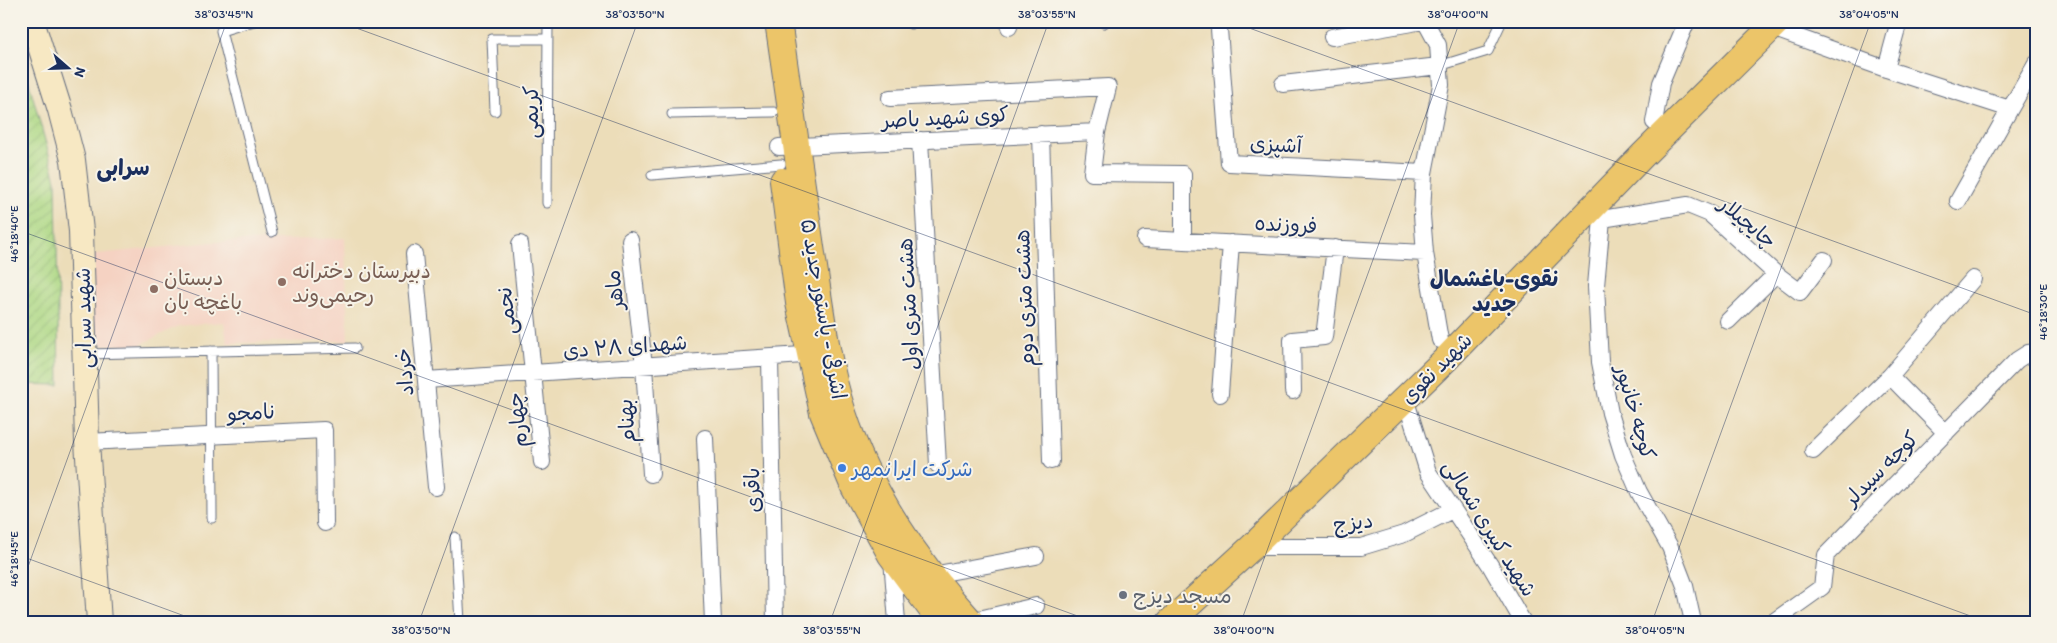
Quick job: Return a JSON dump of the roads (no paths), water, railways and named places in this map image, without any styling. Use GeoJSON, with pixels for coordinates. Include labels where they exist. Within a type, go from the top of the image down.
{"type":"FeatureCollection","features":[{"type":"Feature","properties":{"kind":"main road","name":"اشرفی - پاستور جدید ۵"},"geometry":{"type":"LineString","coordinates":[[763,21],[774,112],[785,152]]}},
{"type":"Feature","properties":{"kind":"main road","name":"اشرفی - پاستور جدید ۵"},"geometry":{"type":"LineString","coordinates":[[778,21],[785,152],[799,303],[866,469],[903,535],[932,575],[970,621]]}},
{"type":"Feature","properties":{"kind":"main road","name":"شهید نقوی"},"geometry":{"type":"LineString","coordinates":[[1150,622],[1440,340],[1654,122],[1768,23]]}},
{"type":"Feature","properties":{"kind":"main road","name":"شهید نقوی"},"geometry":{"type":"LineString","coordinates":[[1170,622],[1252,547],[1600,210],[1768,23]]}},
{"type":"Feature","properties":{"kind":"main road","name":"اشرفی - پاستور جدید ۵"},"geometry":{"type":"LineString","coordinates":[[819,354],[823,413],[854,488],[891,555],[941,622]]}},
{"type":"Feature","properties":{"kind":"street","name":"شهید سرابی"},"geometry":{"type":"LineString","coordinates":[[32,21],[73,160],[81,231],[87,442],[99,622]]}},
{"type":"Feature","properties":{"kind":"street"},"geometry":{"type":"LineString","coordinates":[[1332,36],[1424,21],[1438,45],[1441,86],[1424,173],[1422,215],[1425,252],[1440,340]]}},
{"type":"Feature","properties":{"kind":"street"},"geometry":{"type":"LineString","coordinates":[[1654,122],[1662,83],[1687,21]]}},
{"type":"Feature","properties":{"kind":"street"},"geometry":{"type":"LineString","coordinates":[[1886,69],[1899,21]]}},
{"type":"Feature","properties":{"kind":"street"},"geometry":{"type":"LineString","coordinates":[[1768,23],[1886,69],[2010,109]]}},
{"type":"Feature","properties":{"kind":"street","name":"آشپزی"},"geometry":{"type":"LineString","coordinates":[[1219,29],[1230,163],[1424,173]]}},
{"type":"Feature","properties":{"kind":"street"},"geometry":{"type":"LineString","coordinates":[[1958,201],[2036,64]]}},
{"type":"Feature","properties":{"kind":"street"},"geometry":{"type":"LineString","coordinates":[[1283,84],[1439,66]]}},
{"type":"Feature","properties":{"kind":"street"},"geometry":{"type":"LineString","coordinates":[[890,98],[1108,87],[1097,132],[1092,173],[1183,174],[1184,241]]}},
{"type":"Feature","properties":{"kind":"street","name":"کوی شهید باصر"},"geometry":{"type":"LineString","coordinates":[[785,152],[920,140],[1097,132]]}},
{"type":"Feature","properties":{"kind":"street","name":"هشت متری دوم"},"geometry":{"type":"LineString","coordinates":[[1041,134],[1051,461]]}},
{"type":"Feature","properties":{"kind":"street","name":"هشت متری اول"},"geometry":{"type":"LineString","coordinates":[[920,140],[938,465]]}},
{"type":"Feature","properties":{"kind":"street","name":"چایچیلار"},"geometry":{"type":"LineString","coordinates":[[1600,210],[1688,205],[1710,214],[1776,274],[1800,292],[1824,260]]}},
{"type":"Feature","properties":{"kind":"street","name":"کوچه خانپور"},"geometry":{"type":"LineString","coordinates":[[1600,210],[1596,286],[1600,362],[1610,412],[1639,492],[1673,555],[1685,586],[1693,622]]}},
{"type":"Feature","properties":{"kind":"street","name":"فروزنده"},"geometry":{"type":"LineString","coordinates":[[1145,239],[1425,252]]}},
{"type":"Feature","properties":{"kind":"street","name":"ماهر"},"geometry":{"type":"LineString","coordinates":[[630,240],[644,366]]}},
{"type":"Feature","properties":{"kind":"street"},"geometry":{"type":"LineString","coordinates":[[1220,394],[1231,243]]}},
{"type":"Feature","properties":{"kind":"street","name":"نجمی"},"geometry":{"type":"LineString","coordinates":[[520,244],[533,373]]}},
{"type":"Feature","properties":{"kind":"street"},"geometry":{"type":"LineString","coordinates":[[1293,391],[1292,340],[1324,337],[1335,248]]}},
{"type":"Feature","properties":{"kind":"street","name":"خرداد"},"geometry":{"type":"LineString","coordinates":[[414,254],[436,487]]}},
{"type":"Feature","properties":{"kind":"street","name":"چایچیلار"},"geometry":{"type":"LineString","coordinates":[[1728,321],[1776,274]]}},
{"type":"Feature","properties":{"kind":"street"},"geometry":{"type":"LineString","coordinates":[[1813,451],[1890,376],[1973,279]]}},
{"type":"Feature","properties":{"kind":"street","name":"کوچه سیدلر"},"geometry":{"type":"LineString","coordinates":[[1773,622],[1822,587],[1826,554],[2017,360],[2028,353],[2036,352]]}},
{"type":"Feature","properties":{"kind":"street","name":"شهدای ۲۸ دی"},"geometry":{"type":"LineString","coordinates":[[426,380],[819,354]]}},
{"type":"Feature","properties":{"kind":"street","name":"باقری"},"geometry":{"type":"LineString","coordinates":[[770,358],[775,622]]}},
{"type":"Feature","properties":{"kind":"street","name":"بهنام"},"geometry":{"type":"LineString","coordinates":[[644,366],[651,474]]}},
{"type":"Feature","properties":{"kind":"street","name":"چهارم"},"geometry":{"type":"LineString","coordinates":[[533,373],[542,462]]}},
{"type":"Feature","properties":{"kind":"street"},"geometry":{"type":"LineString","coordinates":[[1890,376],[1946,433]]}},
{"type":"Feature","properties":{"kind":"street","name":"شهید کبیری شمالی"},"geometry":{"type":"LineString","coordinates":[[1405,398],[1428,472],[1490,565],[1523,622]]}},
{"type":"Feature","properties":{"kind":"street","name":"نامجو"},"geometry":{"type":"LineString","coordinates":[[87,442],[324,430],[325,523]]}},
{"type":"Feature","properties":{"kind":"street"},"geometry":{"type":"LineString","coordinates":[[705,438],[713,622]]}},
{"type":"Feature","properties":{"kind":"street","name":"دیزج"},"geometry":{"type":"LineString","coordinates":[[1252,547],[1361,547],[1404,534],[1452,510]]}},
{"type":"Feature","properties":{"kind":"street"},"geometry":{"type":"LineString","coordinates":[[891,555],[897,622]]}},
{"type":"Feature","properties":{"kind":"street"},"geometry":{"type":"LineString","coordinates":[[932,575],[1036,556]]}},
{"type":"Feature","properties":{"kind":"street"},"geometry":{"type":"LineString","coordinates":[[970,621],[1036,606]]}},
{"type":"Feature","properties":{"kind":"lane"},"geometry":{"type":"LineString","coordinates":[[254,21],[221,30],[272,232]]}},
{"type":"Feature","properties":{"kind":"lane","name":"کریمی"},"geometry":{"type":"LineString","coordinates":[[546,203],[548,21]]}},
{"type":"Feature","properties":{"kind":"lane"},"geometry":{"type":"LineString","coordinates":[[1439,66],[1488,51],[1502,21]]}},
{"type":"Feature","properties":{"kind":"lane"},"geometry":{"type":"LineString","coordinates":[[495,111],[492,39],[548,39]]}},
{"type":"Feature","properties":{"kind":"lane"},"geometry":{"type":"LineString","coordinates":[[672,114],[774,112]]}},
{"type":"Feature","properties":{"kind":"lane"},"geometry":{"type":"LineString","coordinates":[[652,175],[785,152]]}},
{"type":"Feature","properties":{"kind":"lane"},"geometry":{"type":"LineString","coordinates":[[84,354],[355,348]]}},
{"type":"Feature","properties":{"kind":"lane"},"geometry":{"type":"LineString","coordinates":[[211,351],[212,518]]}},
{"type":"Feature","properties":{"kind":"lane"},"geometry":{"type":"LineString","coordinates":[[455,537],[460,622]]}},
{"type":"Feature","properties":{"kind":"place","name":"دبیرستان دخترانه رحیمی‌وند"},"geometry":{"type":"Point","coordinates":[282,282]}},
{"type":"Feature","properties":{"kind":"place","name":"دبستان باغچه بان"},"geometry":{"type":"Point","coordinates":[154,289]}},
{"type":"Feature","properties":{"kind":"place","name":"شرکت ایرانمهر"},"geometry":{"type":"Point","coordinates":[842,468]}},
{"type":"Feature","properties":{"kind":"place","name":"مسجد دیزج"},"geometry":{"type":"Point","coordinates":[1123,595]}},
{"type":"Feature","properties":{"kind":"district","name":"سرابی"},"geometry":{"type":"Point","coordinates":[123,167]}},
{"type":"Feature","properties":{"kind":"district","name":"نقوی-باغشمال جدید"},"geometry":{"type":"Point","coordinates":[1494,290]}}]}
